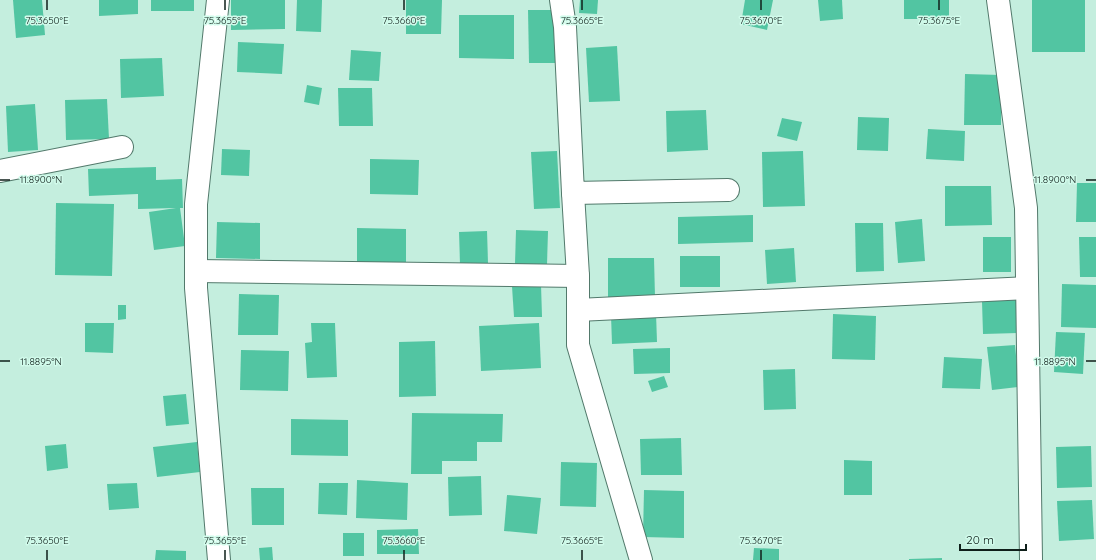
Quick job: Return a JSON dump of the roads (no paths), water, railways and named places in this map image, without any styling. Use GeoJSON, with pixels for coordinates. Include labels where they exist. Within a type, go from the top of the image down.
{"type":"FeatureCollection","features":[{"type":"Feature","properties":{"kind":"street"},"geometry":{"type":"LineString","coordinates":[[218,0],[196,204],[196,271],[219,560]]}},
{"type":"Feature","properties":{"kind":"street"},"geometry":{"type":"LineString","coordinates":[[561,0],[565,27],[578,276],[578,345],[642,560]]}},
{"type":"Feature","properties":{"kind":"street"},"geometry":{"type":"LineString","coordinates":[[998,0],[1026,208],[1031,560]]}},
{"type":"Feature","properties":{"kind":"street"},"geometry":{"type":"LineString","coordinates":[[0,171],[122,147]]}},
{"type":"Feature","properties":{"kind":"street"},"geometry":{"type":"LineString","coordinates":[[573,193],[728,190]]}},
{"type":"Feature","properties":{"kind":"street"},"geometry":{"type":"LineString","coordinates":[[196,271],[578,276]]}},
{"type":"Feature","properties":{"kind":"street"},"geometry":{"type":"LineString","coordinates":[[578,310],[1028,288]]}}]}
